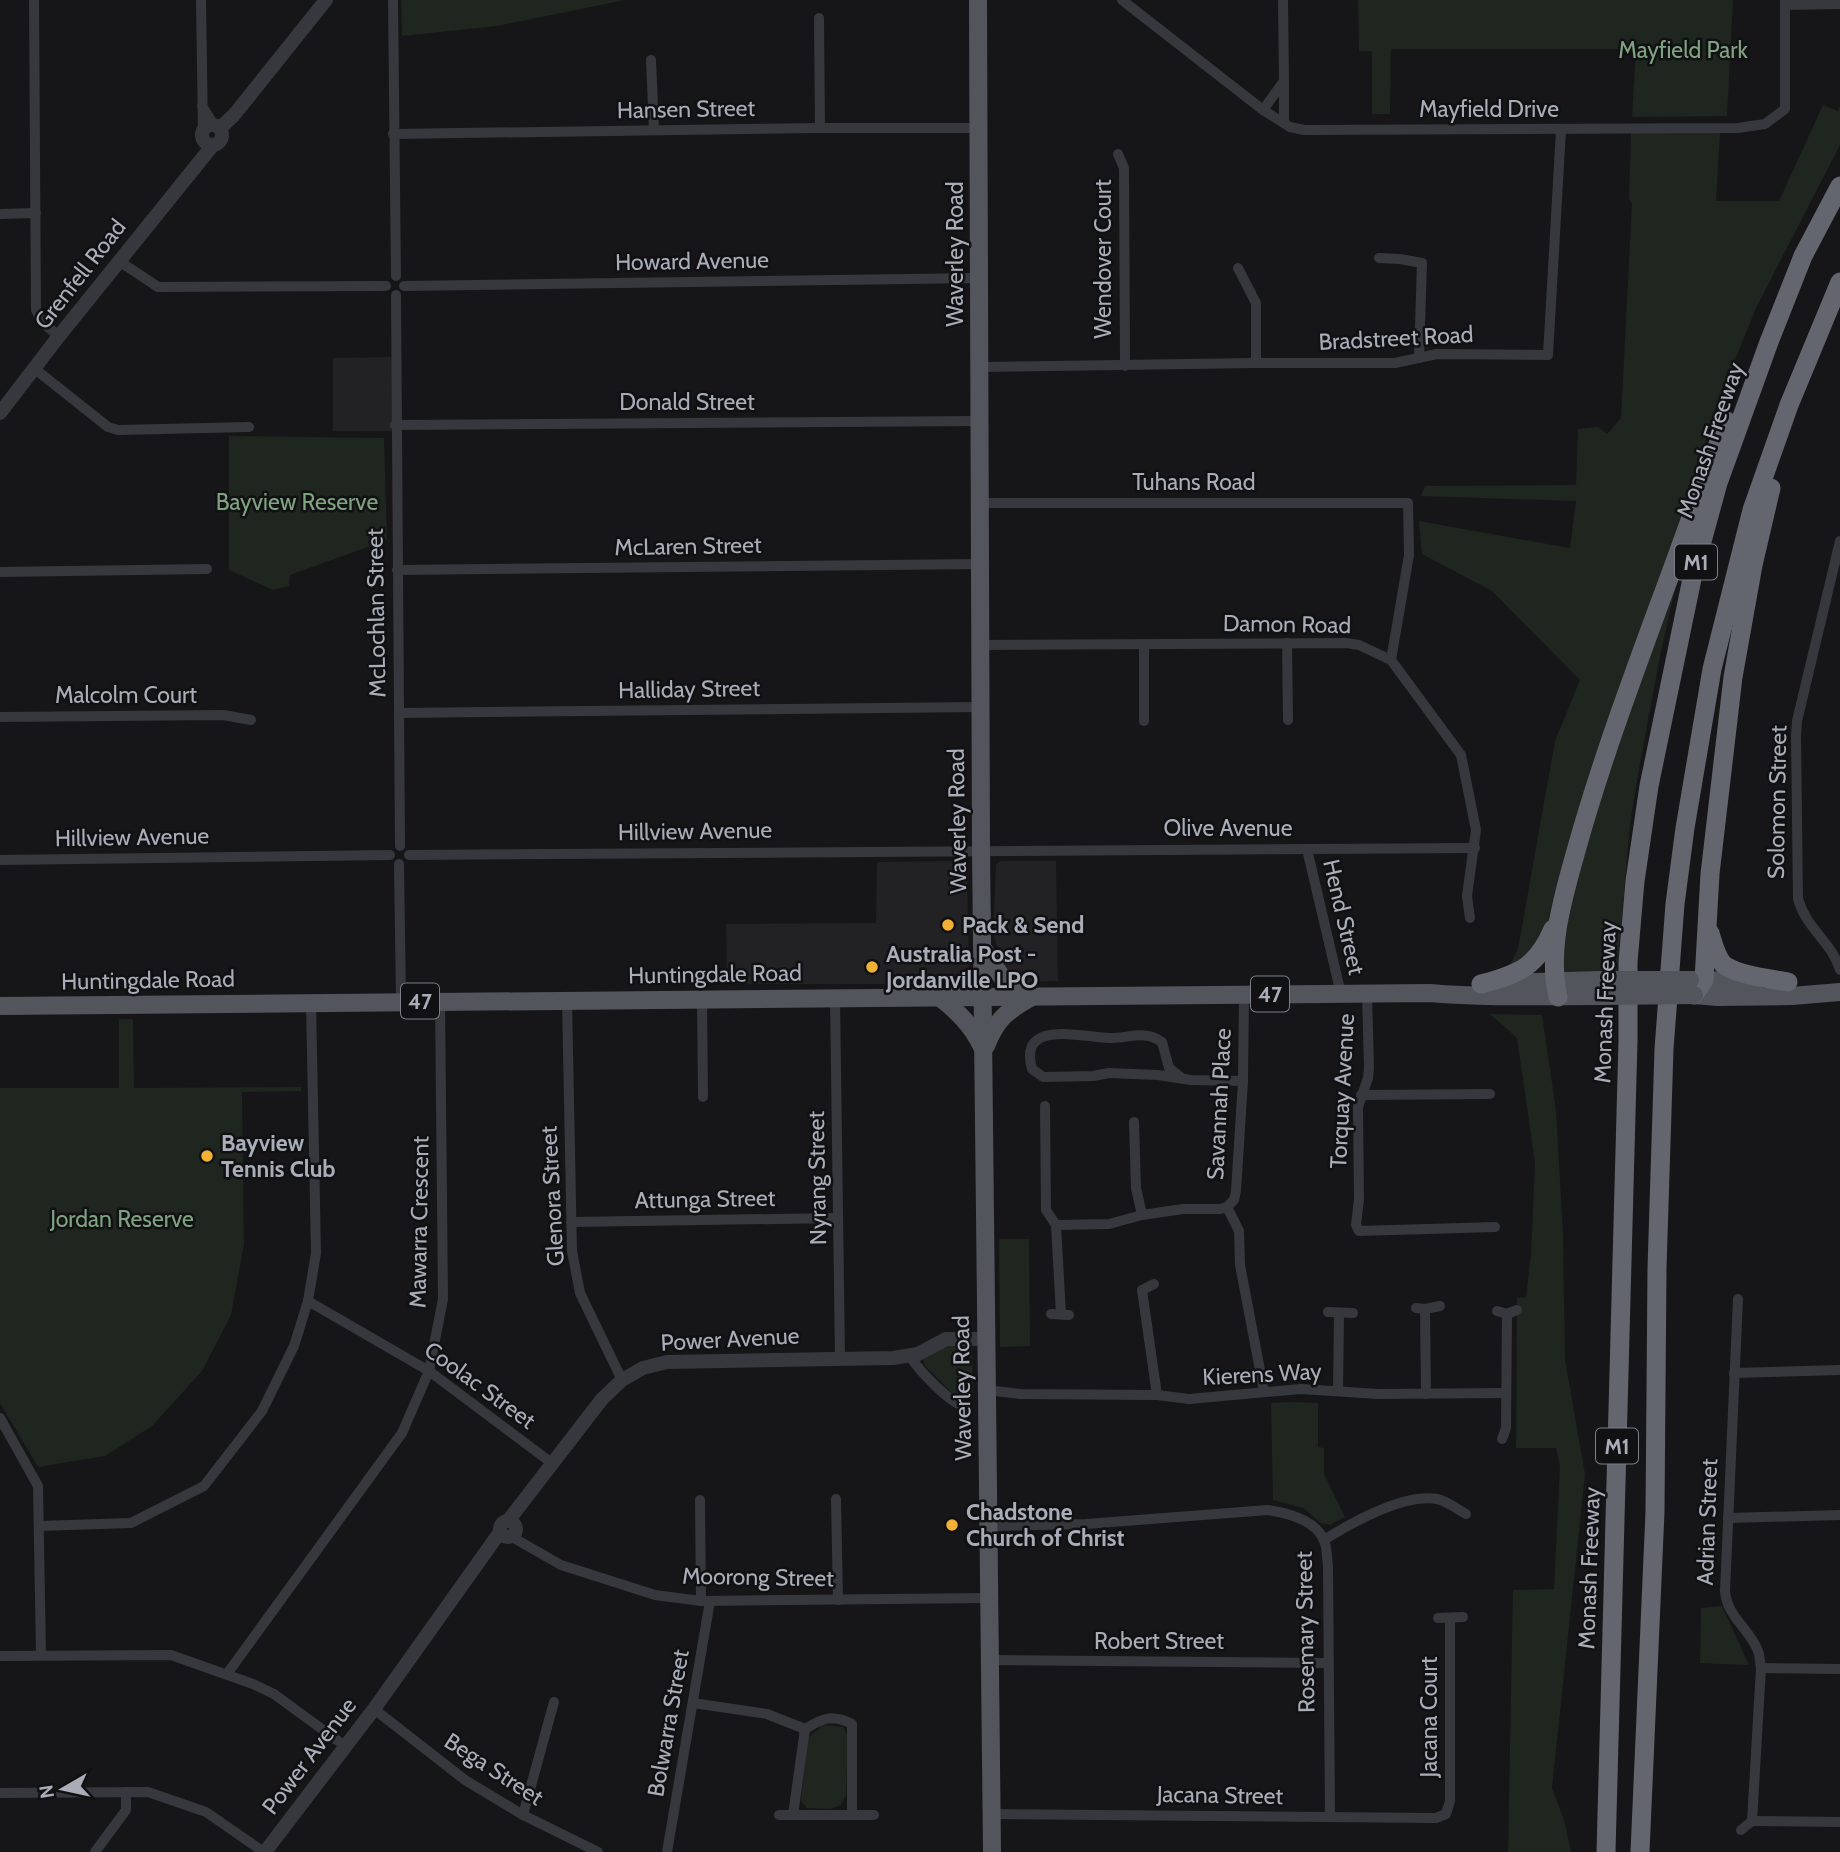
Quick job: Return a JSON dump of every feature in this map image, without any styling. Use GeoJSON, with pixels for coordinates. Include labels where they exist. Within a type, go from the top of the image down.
{"type":"FeatureCollection","features":[{"type":"Feature","properties":{"kind":"highway","name":"Monash Freeway"},"geometry":{"type":"LineString","coordinates":[[1606,1852],[1628,962],[1635,881],[1654,761],[1693,574],[1718,483],[1769,342],[1804,256],[1840,186]]}},
{"type":"Feature","properties":{"kind":"highway"},"geometry":{"type":"LineString","coordinates":[[1481,984],[1504,978],[1531,965],[1549,939],[1561,912],[1586,815],[1617,718],[1714,455],[1744,377],[1804,256]]}},
{"type":"Feature","properties":{"kind":"highway","name":"M1"},"geometry":{"type":"LineString","coordinates":[[1640,1852],[1655,1512],[1657,1268],[1664,1049],[1675,904],[1695,761],[1712,669],[1752,510],[1789,405],[1840,282]]}},
{"type":"Feature","properties":{"kind":"highway"},"geometry":{"type":"LineString","coordinates":[[1698,985],[1733,677],[1753,565],[1789,405]]}},
{"type":"Feature","properties":{"kind":"highway"},"geometry":{"type":"LineString","coordinates":[[1556,989],[1561,912]]}},
{"type":"Feature","properties":{"kind":"highway"},"geometry":{"type":"LineString","coordinates":[[1707,922],[1714,949],[1723,964],[1733,970],[1787,982]]}},
{"type":"Feature","properties":{"kind":"main road","name":"Waverley Road"},"geometry":{"type":"LineString","coordinates":[[978,0],[981,850],[992,1852]]}},
{"type":"Feature","properties":{"kind":"main road"},"geometry":{"type":"LineString","coordinates":[[983,947],[1001,976],[1014,986],[1035,995]]}},
{"type":"Feature","properties":{"kind":"main road","name":"Huntingdale Road"},"geometry":{"type":"LineString","coordinates":[[1430,993],[1481,984],[1556,989],[1787,982],[1836,991]]}},
{"type":"Feature","properties":{"kind":"main road","name":"Huntingdale Road"},"geometry":{"type":"LineString","coordinates":[[1698,985],[1718,997],[1792,996],[1836,991]]}},
{"type":"Feature","properties":{"kind":"main road","name":"Huntingdale Road"},"geometry":{"type":"LineString","coordinates":[[0,1006],[1035,995],[1430,993],[1485,998],[1556,989]]}},
{"type":"Feature","properties":{"kind":"main road"},"geometry":{"type":"LineString","coordinates":[[984,1050],[1002,1015],[1035,995]]}},
{"type":"Feature","properties":{"kind":"main road"},"geometry":{"type":"LineString","coordinates":[[938,996],[952,1006],[974,1031],[984,1050]]}},
{"type":"Feature","properties":{"kind":"street"},"geometry":{"type":"LineString","coordinates":[[34,0],[36,310],[44,324],[59,336]]}},
{"type":"Feature","properties":{"kind":"street"},"geometry":{"type":"LineString","coordinates":[[201,0],[202,106],[211,134]]}},
{"type":"Feature","properties":{"kind":"street","name":"Grenfell Road"},"geometry":{"type":"LineString","coordinates":[[0,413],[196,163],[211,134],[234,115],[327,0]]}},
{"type":"Feature","properties":{"kind":"street"},"geometry":{"type":"LineString","coordinates":[[393,0],[396,276]]}},
{"type":"Feature","properties":{"kind":"street","name":"Mayfield Drive"},"geometry":{"type":"LineString","coordinates":[[1122,0],[1136,4],[1263,110],[1290,127],[1304,130],[1738,128],[1765,124],[1785,109],[1785,2]]}},
{"type":"Feature","properties":{"kind":"street"},"geometry":{"type":"LineString","coordinates":[[1283,0],[1284,124]]}},
{"type":"Feature","properties":{"kind":"street"},"geometry":{"type":"LineString","coordinates":[[1785,2],[1840,4]]}},
{"type":"Feature","properties":{"kind":"street"},"geometry":{"type":"LineString","coordinates":[[819,18],[820,128]]}},
{"type":"Feature","properties":{"kind":"street"},"geometry":{"type":"LineString","coordinates":[[651,60],[654,130]]}},
{"type":"Feature","properties":{"kind":"street"},"geometry":{"type":"LineString","coordinates":[[1263,110],[1284,80]]}},
{"type":"Feature","properties":{"kind":"street","name":"Hansen Street"},"geometry":{"type":"LineString","coordinates":[[393,134],[979,128]]}},
{"type":"Feature","properties":{"kind":"street","name":"Bradstreet Road"},"geometry":{"type":"LineString","coordinates":[[979,367],[1395,363],[1437,354],[1548,355],[1561,130]]}},
{"type":"Feature","properties":{"kind":"street","name":"Wendover Court"},"geometry":{"type":"LineString","coordinates":[[1118,154],[1124,168],[1125,366]]}},
{"type":"Feature","properties":{"kind":"street"},"geometry":{"type":"LineString","coordinates":[[0,214],[36,213]]}},
{"type":"Feature","properties":{"kind":"street"},"geometry":{"type":"LineString","coordinates":[[1380,258],[1422,263],[1419,358]]}},
{"type":"Feature","properties":{"kind":"street"},"geometry":{"type":"LineString","coordinates":[[119,261],[158,287],[386,286]]}},
{"type":"Feature","properties":{"kind":"street"},"geometry":{"type":"LineString","coordinates":[[1238,268],[1255,303],[1256,363]]}},
{"type":"Feature","properties":{"kind":"street"},"geometry":{"type":"LineString","coordinates":[[396,276],[402,279],[404,285],[402,292],[396,295],[389,293],[386,286],[388,279],[396,276]]}},
{"type":"Feature","properties":{"kind":"street","name":"Howard Avenue"},"geometry":{"type":"LineString","coordinates":[[404,285],[979,278]]}},
{"type":"Feature","properties":{"kind":"street","name":"McLochlan Street"},"geometry":{"type":"LineString","coordinates":[[396,295],[400,846]]}},
{"type":"Feature","properties":{"kind":"street"},"geometry":{"type":"LineString","coordinates":[[34,369],[108,428],[248,427]]}},
{"type":"Feature","properties":{"kind":"street","name":"Donald Street"},"geometry":{"type":"LineString","coordinates":[[395,425],[980,421]]}},
{"type":"Feature","properties":{"kind":"street","name":"Tuhans Road"},"geometry":{"type":"LineString","coordinates":[[980,503],[1408,503],[1409,555],[1391,660]]}},
{"type":"Feature","properties":{"kind":"street","name":"Solomon Street"},"geometry":{"type":"LineString","coordinates":[[1840,541],[1797,721],[1796,736],[1798,899],[1805,919],[1834,954],[1840,970]]}},
{"type":"Feature","properties":{"kind":"street","name":"McLaren Street"},"geometry":{"type":"LineString","coordinates":[[397,570],[980,564]]}},
{"type":"Feature","properties":{"kind":"street"},"geometry":{"type":"LineString","coordinates":[[0,572],[207,569]]}},
{"type":"Feature","properties":{"kind":"street"},"geometry":{"type":"LineString","coordinates":[[1287,643],[1287,720]]}},
{"type":"Feature","properties":{"kind":"street","name":"Damon Road"},"geometry":{"type":"LineString","coordinates":[[980,645],[1359,645],[1391,660],[1461,755],[1476,830],[1467,896],[1470,918]]}},
{"type":"Feature","properties":{"kind":"street"},"geometry":{"type":"LineString","coordinates":[[1144,645],[1144,721]]}},
{"type":"Feature","properties":{"kind":"street","name":"Halliday Street"},"geometry":{"type":"LineString","coordinates":[[398,713],[980,707]]}},
{"type":"Feature","properties":{"kind":"street","name":"Malcolm Court"},"geometry":{"type":"LineString","coordinates":[[0,717],[223,715],[251,720]]}},
{"type":"Feature","properties":{"kind":"street"},"geometry":{"type":"LineString","coordinates":[[400,846],[406,848],[409,855],[407,861],[399,864],[394,862],[390,855],[393,849],[400,846]]}},
{"type":"Feature","properties":{"kind":"street","name":"Olive Avenue"},"geometry":{"type":"LineString","coordinates":[[981,850],[1475,848]]}},
{"type":"Feature","properties":{"kind":"street","name":"Hend Street"},"geometry":{"type":"LineString","coordinates":[[1307,849],[1341,994]]}},
{"type":"Feature","properties":{"kind":"street","name":"Hillview Avenue"},"geometry":{"type":"LineString","coordinates":[[409,855],[981,850]]}},
{"type":"Feature","properties":{"kind":"street","name":"Hillview Avenue"},"geometry":{"type":"LineString","coordinates":[[0,860],[390,855]]}},
{"type":"Feature","properties":{"kind":"street"},"geometry":{"type":"LineString","coordinates":[[399,864],[401,1002]]}},
{"type":"Feature","properties":{"kind":"street","name":"Torquay Avenue"},"geometry":{"type":"LineString","coordinates":[[1367,994],[1369,1068],[1358,1107],[1359,1199],[1356,1225],[1359,1231],[1495,1227]]}},
{"type":"Feature","properties":{"kind":"street","name":"Savannah Place"},"geometry":{"type":"LineString","coordinates":[[1056,1225],[1109,1224],[1142,1215],[1227,1207],[1234,1200],[1243,1081],[1244,995]]}},
{"type":"Feature","properties":{"kind":"street","name":"Nyrang Street"},"geometry":{"type":"LineString","coordinates":[[835,997],[840,1358]]}},
{"type":"Feature","properties":{"kind":"street"},"geometry":{"type":"LineString","coordinates":[[702,999],[703,1097]]}},
{"type":"Feature","properties":{"kind":"street","name":"Glenora Street"},"geometry":{"type":"LineString","coordinates":[[567,1000],[572,1251],[580,1293],[622,1380]]}},
{"type":"Feature","properties":{"kind":"street","name":"Mawarra Crescent"},"geometry":{"type":"LineString","coordinates":[[227,1674],[402,1433],[429,1371],[443,1299],[440,1001]]}},
{"type":"Feature","properties":{"kind":"street"},"geometry":{"type":"LineString","coordinates":[[39,1526],[131,1523],[204,1486],[262,1411],[294,1346],[308,1301],[316,1254],[311,1002]]}},
{"type":"Feature","properties":{"kind":"street"},"geometry":{"type":"LineString","coordinates":[[1182,1079],[1166,1063],[1162,1042],[1148,1035],[1109,1038],[1080,1034],[1048,1035],[1034,1041],[1030,1049],[1032,1069],[1043,1077],[1084,1077],[1109,1073],[1158,1074],[1182,1079],[1243,1081]]}},
{"type":"Feature","properties":{"kind":"street"},"geometry":{"type":"LineString","coordinates":[[1361,1095],[1490,1094]]}},
{"type":"Feature","properties":{"kind":"street"},"geometry":{"type":"LineString","coordinates":[[1044,1106],[1046,1210],[1056,1225],[1060,1314]]}},
{"type":"Feature","properties":{"kind":"street"},"geometry":{"type":"LineString","coordinates":[[1134,1122],[1136,1188],[1142,1215]]}},
{"type":"Feature","properties":{"kind":"street"},"geometry":{"type":"LineString","coordinates":[[1227,1207],[1239,1231],[1240,1265],[1264,1391]]}},
{"type":"Feature","properties":{"kind":"street","name":"Attunga Street"},"geometry":{"type":"LineString","coordinates":[[571,1223],[838,1218]]}},
{"type":"Feature","properties":{"kind":"street"},"geometry":{"type":"LineString","coordinates":[[1154,1284],[1142,1290],[1157,1395]]}},
{"type":"Feature","properties":{"kind":"street","name":"Adrian Street"},"geometry":{"type":"LineString","coordinates":[[1738,1300],[1726,1602],[1758,1651],[1761,1668],[1752,1821]]}},
{"type":"Feature","properties":{"kind":"street","name":"Coolac Street"},"geometry":{"type":"LineString","coordinates":[[308,1301],[429,1371],[552,1464]]}},
{"type":"Feature","properties":{"kind":"street"},"geometry":{"type":"LineString","coordinates":[[1426,1394],[1421,1309],[1440,1306]]}},
{"type":"Feature","properties":{"kind":"street"},"geometry":{"type":"LineString","coordinates":[[1338,1391],[1334,1313],[1353,1312]]}},
{"type":"Feature","properties":{"kind":"street"},"geometry":{"type":"LineString","coordinates":[[1502,1439],[1506,1429],[1507,1312]]}},
{"type":"Feature","properties":{"kind":"street","name":"Power Avenue"},"geometry":{"type":"LineString","coordinates":[[263,1850],[374,1709],[485,1556],[510,1531],[552,1464],[602,1399],[622,1380],[643,1368],[667,1362],[893,1358],[918,1354],[946,1339],[986,1334]]}},
{"type":"Feature","properties":{"kind":"street"},"geometry":{"type":"LineString","coordinates":[[909,1354],[917,1366],[954,1401],[963,1406]]}},
{"type":"Feature","properties":{"kind":"street"},"geometry":{"type":"LineString","coordinates":[[1734,1373],[1840,1370]]}},
{"type":"Feature","properties":{"kind":"street","name":"Kierens Way"},"geometry":{"type":"LineString","coordinates":[[987,1394],[1003,1397],[1020,1394],[1157,1395],[1189,1399],[1301,1389],[1378,1394],[1506,1393]]}},
{"type":"Feature","properties":{"kind":"street"},"geometry":{"type":"LineString","coordinates":[[0,1418],[38,1486],[41,1655]]}},
{"type":"Feature","properties":{"kind":"street"},"geometry":{"type":"LineString","coordinates":[[836,1499],[838,1600]]}},
{"type":"Feature","properties":{"kind":"street"},"geometry":{"type":"LineString","coordinates":[[1324,1540],[1386,1508],[1419,1499],[1438,1499],[1466,1514]]}},
{"type":"Feature","properties":{"kind":"street","name":"Bolwarra Street"},"geometry":{"type":"LineString","coordinates":[[667,1852],[693,1703],[705,1601],[699,1500]]}},
{"type":"Feature","properties":{"kind":"street","name":"Rosemary Street"},"geometry":{"type":"LineString","coordinates":[[989,1526],[1086,1524],[1268,1510],[1291,1513],[1310,1524],[1324,1540],[1328,1566],[1330,1817]]}},
{"type":"Feature","properties":{"kind":"street"},"geometry":{"type":"LineString","coordinates":[[1728,1518],[1840,1515]]}},
{"type":"Feature","properties":{"kind":"street","name":"Moorong Street"},"geometry":{"type":"LineString","coordinates":[[510,1531],[561,1565],[654,1594],[705,1601],[990,1598]]}},
{"type":"Feature","properties":{"kind":"street"},"geometry":{"type":"LineString","coordinates":[[1438,1618],[1463,1617]]}},
{"type":"Feature","properties":{"kind":"street","name":"Jacana Court"},"geometry":{"type":"LineString","coordinates":[[1446,1815],[1450,1801],[1450,1618]]}},
{"type":"Feature","properties":{"kind":"street"},"geometry":{"type":"LineString","coordinates":[[0,1656],[171,1655],[274,1694],[345,1746]]}},
{"type":"Feature","properties":{"kind":"street","name":"Robert Street"},"geometry":{"type":"LineString","coordinates":[[990,1661],[1327,1663]]}},
{"type":"Feature","properties":{"kind":"street"},"geometry":{"type":"LineString","coordinates":[[1761,1668],[1840,1669]]}},
{"type":"Feature","properties":{"kind":"street"},"geometry":{"type":"LineString","coordinates":[[523,1815],[554,1702]]}},
{"type":"Feature","properties":{"kind":"street"},"geometry":{"type":"LineString","coordinates":[[693,1703],[767,1714],[805,1729]]}},
{"type":"Feature","properties":{"kind":"street","name":"Bega Street"},"geometry":{"type":"LineString","coordinates":[[374,1709],[465,1780],[523,1815],[598,1852]]}},
{"type":"Feature","properties":{"kind":"street"},"geometry":{"type":"LineString","coordinates":[[793,1815],[805,1729],[822,1718],[842,1719],[852,1724],[852,1815]]}},
{"type":"Feature","properties":{"kind":"street"},"geometry":{"type":"LineString","coordinates":[[95,1852],[126,1810],[126,1792]]}},
{"type":"Feature","properties":{"kind":"street"},"geometry":{"type":"LineString","coordinates":[[0,1793],[148,1792],[206,1812],[263,1850]]}},
{"type":"Feature","properties":{"kind":"street","name":"Jacana Street"},"geometry":{"type":"LineString","coordinates":[[992,1814],[1436,1818],[1446,1815]]}},
{"type":"Feature","properties":{"kind":"street"},"geometry":{"type":"LineString","coordinates":[[779,1815],[874,1815]]}},
{"type":"Feature","properties":{"kind":"street"},"geometry":{"type":"LineString","coordinates":[[1741,1830],[1752,1821],[1840,1822]]}},
{"type":"Feature","properties":{"kind":"shaded area"},"geometry":{"type":"Polygon","coordinates":[[[393,357],[393,431],[333,431],[333,358],[393,357]]]}},
{"type":"Feature","properties":{"kind":"shaded area"},"geometry":{"type":"Polygon","coordinates":[[[962,861],[967,866],[969,976],[961,984],[727,984],[726,924],[876,923],[877,862],[962,861]]]}},
{"type":"Feature","properties":{"kind":"shaded area"},"geometry":{"type":"Polygon","coordinates":[[[1000,861],[1056,861],[1058,981],[1024,982],[1005,970],[993,934],[996,865],[1000,861]]]}},
{"type":"Feature","properties":{"kind":"green space"},"geometry":{"type":"Polygon","coordinates":[[[401,0],[625,0],[497,26],[402,36],[401,0]]]}},
{"type":"Feature","properties":{"kind":"green space","name":"Mayfield Park"},"geometry":{"type":"Polygon","coordinates":[[[1358,0],[1733,0],[1727,116],[1632,117],[1636,49],[1391,49],[1390,114],[1372,114],[1372,51],[1359,51],[1358,0]]]}},
{"type":"Feature","properties":{"kind":"green space"},"geometry":{"type":"Polygon","coordinates":[[[1823,105],[1838,111],[1840,106],[1840,145],[1756,308],[1714,412],[1687,504],[1564,861],[1545,941],[1540,948],[1509,966],[1518,949],[1555,741],[1580,680],[1492,591],[1422,554],[1419,521],[1570,548],[1576,501],[1421,496],[1425,486],[1576,485],[1578,429],[1598,427],[1607,434],[1621,418],[1632,203],[1629,199],[1631,133],[1720,133],[1716,201],[1779,201],[1823,105]]]}},
{"type":"Feature","properties":{"kind":"green space","name":"Bayview Reserve"},"geometry":{"type":"Polygon","coordinates":[[[229,436],[384,438],[387,540],[290,575],[289,586],[273,590],[229,570],[229,436]]]}},
{"type":"Feature","properties":{"kind":"green space"},"geometry":{"type":"Polygon","coordinates":[[[1671,588],[1675,589],[1660,656],[1630,824],[1617,972],[1559,972],[1559,950],[1586,834],[1671,588]]]}},
{"type":"Feature","properties":{"kind":"green space"},"geometry":{"type":"Polygon","coordinates":[[[1490,1014],[1542,1015],[1556,1110],[1563,1234],[1565,1360],[1585,1474],[1552,1788],[1564,1820],[1571,1852],[1508,1852],[1513,1590],[1554,1589],[1560,1465],[1556,1448],[1516,1448],[1517,1298],[1526,1297],[1531,1255],[1535,1162],[1517,1038],[1490,1014]]]}},
{"type":"Feature","properties":{"kind":"green space","name":"Jordan Reserve"},"geometry":{"type":"Polygon","coordinates":[[[119,1019],[133,1019],[134,1088],[301,1087],[301,1091],[242,1092],[244,1244],[231,1315],[202,1371],[152,1426],[105,1456],[38,1467],[0,1403],[0,1088],[119,1088],[119,1019]]]}},
{"type":"Feature","properties":{"kind":"green space"},"geometry":{"type":"Polygon","coordinates":[[[999,1239],[1029,1239],[1030,1346],[1000,1347],[999,1239]]]}},
{"type":"Feature","properties":{"kind":"green space"},"geometry":{"type":"Polygon","coordinates":[[[938,1345],[972,1346],[973,1398],[960,1398],[952,1393],[925,1366],[923,1357],[938,1345]]]}},
{"type":"Feature","properties":{"kind":"green space"},"geometry":{"type":"Polygon","coordinates":[[[1271,1403],[1318,1403],[1318,1447],[1324,1448],[1324,1474],[1345,1517],[1330,1525],[1321,1523],[1303,1508],[1273,1500],[1271,1403]]]}},
{"type":"Feature","properties":{"kind":"green space"},"geometry":{"type":"Polygon","coordinates":[[[1722,1606],[1749,1665],[1700,1663],[1701,1608],[1722,1606]]]}},
{"type":"Feature","properties":{"kind":"green space"},"geometry":{"type":"Polygon","coordinates":[[[823,1725],[843,1727],[848,1737],[846,1795],[841,1805],[831,1809],[807,1808],[801,1801],[808,1738],[823,1725]]]}},
{"type":"Feature","properties":{"kind":"place","name":"Pack & Send"},"geometry":{"type":"Point","coordinates":[948,925]}},
{"type":"Feature","properties":{"kind":"place","name":"Australia Post - Jordanville LPO"},"geometry":{"type":"Point","coordinates":[872,967]}},
{"type":"Feature","properties":{"kind":"place","name":"Bayview Tennis Club"},"geometry":{"type":"Point","coordinates":[207,1156]}},
{"type":"Feature","properties":{"kind":"place","name":"Chadstone Church of Christ"},"geometry":{"type":"Point","coordinates":[952,1525]}}]}
